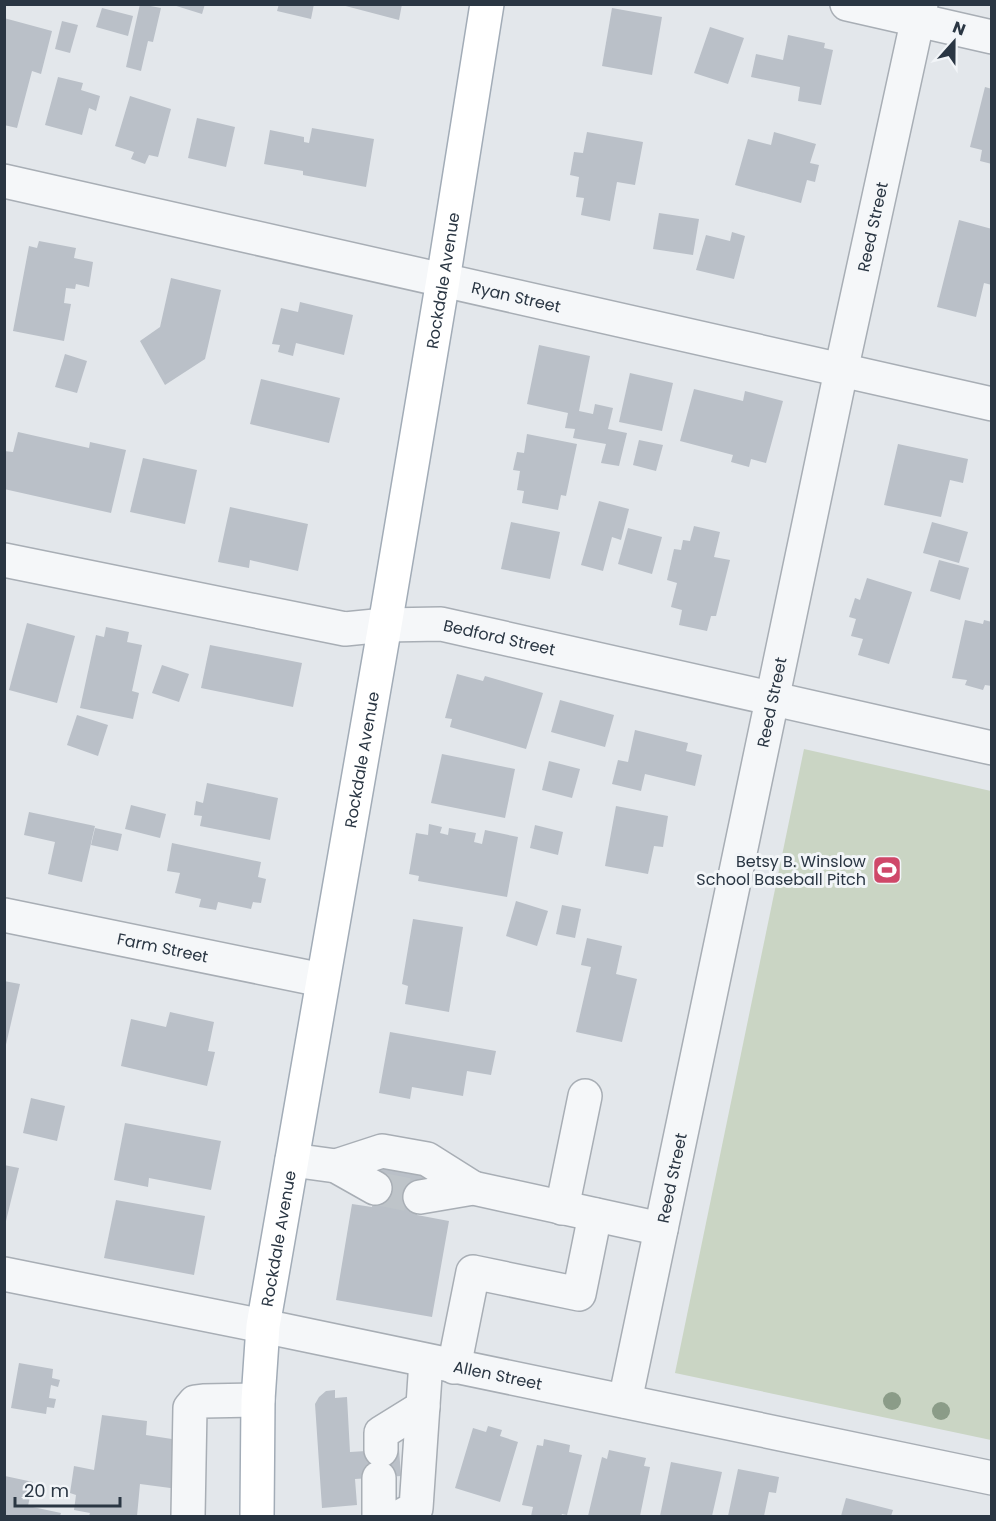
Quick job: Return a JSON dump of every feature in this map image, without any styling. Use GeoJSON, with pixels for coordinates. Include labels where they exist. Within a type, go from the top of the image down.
{"type":"FeatureCollection","features":[{"type":"Feature","properties":{"kind":"main road","name":"Rockdale Avenue"},"geometry":{"type":"LineString","coordinates":[[257,1516],[258,1400],[263,1326],[385,625],[487,4]]}},
{"type":"Feature","properties":{"kind":"street"},"geometry":{"type":"LineString","coordinates":[[847,4],[920,12],[992,37]]}},
{"type":"Feature","properties":{"kind":"street","name":"Reed Street"},"geometry":{"type":"LineString","coordinates":[[625,1401],[842,370],[920,12]]}},
{"type":"Feature","properties":{"kind":"street","name":"Ryan Street"},"geometry":{"type":"LineString","coordinates":[[4,181],[992,404]]}},
{"type":"Feature","properties":{"kind":"street","name":"Bedford Street"},"geometry":{"type":"LineString","coordinates":[[4,560],[345,628],[441,624],[992,748]]}},
{"type":"Feature","properties":{"kind":"street","name":"Farm Street"},"geometry":{"type":"LineString","coordinates":[[4,915],[322,980]]}},
{"type":"Feature","properties":{"kind":"street"},"geometry":{"type":"LineString","coordinates":[[562,1208],[585,1096]]}},
{"type":"Feature","properties":{"kind":"street"},"geometry":{"type":"LineString","coordinates":[[336,1166],[382,1151],[427,1159],[473,1188],[662,1228]]}},
{"type":"Feature","properties":{"kind":"street"},"geometry":{"type":"LineString","coordinates":[[292,1160],[336,1166],[375,1188]]}},
{"type":"Feature","properties":{"kind":"street"},"geometry":{"type":"LineString","coordinates":[[420,1197],[473,1188]]}},
{"type":"Feature","properties":{"kind":"street"},"geometry":{"type":"LineString","coordinates":[[401,1516],[416,1508],[423,1407],[473,1272],[579,1294],[596,1215]]}},
{"type":"Feature","properties":{"kind":"street","name":"Allen Street"},"geometry":{"type":"LineString","coordinates":[[4,1275],[263,1326],[992,1478]]}},
{"type":"Feature","properties":{"kind":"street"},"geometry":{"type":"LineString","coordinates":[[188,1516],[190,1408],[195,1402],[203,1401],[258,1400]]}},
{"type":"Feature","properties":{"kind":"street"},"geometry":{"type":"LineString","coordinates":[[379,1516],[381,1433],[423,1407]]}},
{"type":"Feature","properties":{"kind":"green space"},"geometry":{"type":"Polygon","coordinates":[[[804,749],[991,791],[991,1440],[675,1373],[804,749]]]}},
{"type":"Feature","properties":{"kind":"building"},"geometry":{"type":"Polygon","coordinates":[[[140,4],[161,8],[153,42],[148,41],[141,71],[126,67],[140,4]]]}},
{"type":"Feature","properties":{"kind":"building"},"geometry":{"type":"Polygon","coordinates":[[[170,4],[205,4],[202,14],[170,4]]]}},
{"type":"Feature","properties":{"kind":"building"},"geometry":{"type":"Polygon","coordinates":[[[279,4],[314,4],[311,19],[277,11],[279,4]]]}},
{"type":"Feature","properties":{"kind":"building"},"geometry":{"type":"Polygon","coordinates":[[[338,4],[402,4],[399,20],[338,4]]]}},
{"type":"Feature","properties":{"kind":"building"},"geometry":{"type":"Polygon","coordinates":[[[102,8],[133,16],[128,36],[96,27],[102,8]]]}},
{"type":"Feature","properties":{"kind":"building"},"geometry":{"type":"Polygon","coordinates":[[[612,8],[662,17],[652,75],[602,66],[612,8]]]}},
{"type":"Feature","properties":{"kind":"building"},"geometry":{"type":"Polygon","coordinates":[[[4,18],[52,31],[41,74],[32,71],[17,128],[4,125],[4,18]]]}},
{"type":"Feature","properties":{"kind":"building"},"geometry":{"type":"Polygon","coordinates":[[[62,21],[78,25],[70,53],[55,49],[62,21]]]}},
{"type":"Feature","properties":{"kind":"building"},"geometry":{"type":"Polygon","coordinates":[[[710,27],[744,38],[728,84],[694,73],[710,27]]]}},
{"type":"Feature","properties":{"kind":"building"},"geometry":{"type":"Polygon","coordinates":[[[788,35],[825,43],[824,48],[833,50],[821,105],[798,101],[800,87],[751,77],[756,54],[783,60],[788,35]]]}},
{"type":"Feature","properties":{"kind":"building"},"geometry":{"type":"Polygon","coordinates":[[[58,77],[83,83],[81,90],[100,96],[96,111],[89,108],[82,135],[45,125],[58,77]]]}},
{"type":"Feature","properties":{"kind":"building"},"geometry":{"type":"Polygon","coordinates":[[[985,87],[992,89],[992,164],[980,161],[982,150],[970,147],[985,87]]]}},
{"type":"Feature","properties":{"kind":"building"},"geometry":{"type":"Polygon","coordinates":[[[130,96],[171,109],[158,157],[149,155],[145,164],[131,159],[134,152],[115,146],[130,96]]]}},
{"type":"Feature","properties":{"kind":"building"},"geometry":{"type":"Polygon","coordinates":[[[197,118],[235,127],[226,167],[188,158],[197,118]]]}},
{"type":"Feature","properties":{"kind":"building"},"geometry":{"type":"Polygon","coordinates":[[[312,128],[374,139],[366,187],[303,175],[303,171],[264,164],[270,130],[304,137],[304,142],[309,143],[312,128]]]}},
{"type":"Feature","properties":{"kind":"building"},"geometry":{"type":"Polygon","coordinates":[[[587,132],[643,142],[635,185],[617,182],[610,221],[581,215],[584,198],[576,197],[579,177],[570,175],[574,152],[583,153],[587,132]]]}},
{"type":"Feature","properties":{"kind":"building"},"geometry":{"type":"Polygon","coordinates":[[[774,132],[816,144],[810,163],[819,165],[815,182],[807,180],[801,203],[735,185],[748,139],[771,145],[774,132]]]}},
{"type":"Feature","properties":{"kind":"building"},"geometry":{"type":"Polygon","coordinates":[[[659,213],[699,219],[693,255],[653,249],[659,213]]]}},
{"type":"Feature","properties":{"kind":"building"},"geometry":{"type":"Polygon","coordinates":[[[959,220],[992,229],[992,285],[984,283],[976,317],[937,307],[959,220]]]}},
{"type":"Feature","properties":{"kind":"building"},"geometry":{"type":"Polygon","coordinates":[[[732,232],[745,236],[734,279],[696,270],[706,235],[730,241],[732,232]]]}},
{"type":"Feature","properties":{"kind":"building"},"geometry":{"type":"Polygon","coordinates":[[[39,241],[76,248],[74,258],[93,262],[89,287],[76,284],[75,289],[66,288],[64,303],[71,304],[64,341],[13,331],[29,246],[37,248],[39,241]]]}},
{"type":"Feature","properties":{"kind":"building"},"geometry":{"type":"Polygon","coordinates":[[[171,278],[221,290],[205,359],[165,385],[140,341],[160,327],[171,278]]]}},
{"type":"Feature","properties":{"kind":"building"},"geometry":{"type":"Polygon","coordinates":[[[300,302],[353,315],[344,355],[296,343],[293,356],[278,352],[280,345],[272,344],[281,308],[298,312],[300,302]]]}},
{"type":"Feature","properties":{"kind":"building"},"geometry":{"type":"Polygon","coordinates":[[[539,345],[590,356],[579,411],[593,414],[595,404],[613,408],[608,429],[627,433],[619,466],[601,463],[606,444],[573,438],[575,429],[565,428],[568,413],[527,404],[539,345]]]}},
{"type":"Feature","properties":{"kind":"building"},"geometry":{"type":"Polygon","coordinates":[[[65,354],[87,361],[77,393],[55,387],[65,354]]]}},
{"type":"Feature","properties":{"kind":"building"},"geometry":{"type":"Polygon","coordinates":[[[630,373],[673,383],[662,431],[619,422],[630,373]]]}},
{"type":"Feature","properties":{"kind":"building"},"geometry":{"type":"Polygon","coordinates":[[[261,379],[340,398],[329,443],[250,424],[261,379]]]}},
{"type":"Feature","properties":{"kind":"building"},"geometry":{"type":"Polygon","coordinates":[[[694,389],[743,401],[745,391],[783,401],[766,463],[751,459],[749,467],[731,462],[733,455],[680,441],[694,389]]]}},
{"type":"Feature","properties":{"kind":"building"},"geometry":{"type":"Polygon","coordinates":[[[18,432],[89,448],[90,442],[126,450],[111,513],[4,489],[4,451],[13,452],[18,432]]]}},
{"type":"Feature","properties":{"kind":"building"},"geometry":{"type":"Polygon","coordinates":[[[527,434],[577,444],[566,496],[561,495],[558,510],[522,503],[524,491],[517,490],[520,471],[513,470],[517,452],[524,453],[527,434]]]}},
{"type":"Feature","properties":{"kind":"building"},"geometry":{"type":"Polygon","coordinates":[[[639,440],[663,445],[656,471],[633,465],[639,440]]]}},
{"type":"Feature","properties":{"kind":"building"},"geometry":{"type":"Polygon","coordinates":[[[898,444],[968,459],[963,483],[950,480],[941,517],[884,505],[898,444]]]}},
{"type":"Feature","properties":{"kind":"building"},"geometry":{"type":"Polygon","coordinates":[[[143,458],[197,470],[185,524],[130,512],[143,458]]]}},
{"type":"Feature","properties":{"kind":"building"},"geometry":{"type":"Polygon","coordinates":[[[599,501],[629,509],[621,540],[612,537],[603,571],[581,565],[599,501]]]}},
{"type":"Feature","properties":{"kind":"building"},"geometry":{"type":"Polygon","coordinates":[[[230,507],[308,524],[298,571],[250,560],[249,568],[218,562],[230,507]]]}},
{"type":"Feature","properties":{"kind":"building"},"geometry":{"type":"Polygon","coordinates":[[[511,522],[560,532],[550,579],[501,569],[511,522]]]}},
{"type":"Feature","properties":{"kind":"building"},"geometry":{"type":"Polygon","coordinates":[[[932,522],[968,532],[959,563],[923,553],[932,522]]]}},
{"type":"Feature","properties":{"kind":"building"},"geometry":{"type":"Polygon","coordinates":[[[694,526],[720,532],[714,557],[730,560],[716,616],[711,616],[707,631],[679,625],[682,610],[671,607],[677,583],[667,580],[674,549],[681,550],[683,540],[690,541],[694,526]]]}},
{"type":"Feature","properties":{"kind":"building"},"geometry":{"type":"Polygon","coordinates":[[[628,528],[662,537],[652,574],[618,564],[628,528]]]}},
{"type":"Feature","properties":{"kind":"building"},"geometry":{"type":"Polygon","coordinates":[[[939,560],[969,568],[960,600],[930,591],[939,560]]]}},
{"type":"Feature","properties":{"kind":"building"},"geometry":{"type":"Polygon","coordinates":[[[867,578],[912,592],[889,664],[858,655],[863,639],[851,636],[856,619],[849,617],[855,598],[860,600],[867,578]]]}},
{"type":"Feature","properties":{"kind":"building"},"geometry":{"type":"Polygon","coordinates":[[[965,620],[983,624],[984,620],[992,622],[992,686],[985,685],[983,690],[965,685],[967,680],[952,678],[965,620]]]}},
{"type":"Feature","properties":{"kind":"building"},"geometry":{"type":"Polygon","coordinates":[[[27,623],[75,636],[57,703],[9,690],[27,623]]]}},
{"type":"Feature","properties":{"kind":"building"},"geometry":{"type":"Polygon","coordinates":[[[106,627],[129,632],[127,642],[142,645],[132,691],[139,693],[133,719],[80,708],[96,635],[104,637],[106,627]]]}},
{"type":"Feature","properties":{"kind":"building"},"geometry":{"type":"Polygon","coordinates":[[[210,645],[302,663],[293,707],[201,688],[210,645]]]}},
{"type":"Feature","properties":{"kind":"building"},"geometry":{"type":"Polygon","coordinates":[[[162,665],[189,674],[179,702],[152,693],[162,665]]]}},
{"type":"Feature","properties":{"kind":"building"},"geometry":{"type":"Polygon","coordinates":[[[457,674],[483,681],[485,676],[543,693],[526,749],[450,727],[452,719],[445,718],[457,674]]]}},
{"type":"Feature","properties":{"kind":"building"},"geometry":{"type":"Polygon","coordinates":[[[560,700],[614,715],[605,747],[551,732],[560,700]]]}},
{"type":"Feature","properties":{"kind":"building"},"geometry":{"type":"Polygon","coordinates":[[[77,715],[108,725],[98,756],[67,745],[77,715]]]}},
{"type":"Feature","properties":{"kind":"building"},"geometry":{"type":"Polygon","coordinates":[[[635,730],[688,743],[686,751],[702,755],[695,786],[645,774],[641,791],[612,784],[618,760],[628,762],[635,730]]]}},
{"type":"Feature","properties":{"kind":"building"},"geometry":{"type":"Polygon","coordinates":[[[442,754],[515,769],[505,818],[431,803],[442,754]]]}},
{"type":"Feature","properties":{"kind":"building"},"geometry":{"type":"Polygon","coordinates":[[[549,761],[580,769],[572,798],[542,790],[549,761]]]}},
{"type":"Feature","properties":{"kind":"building"},"geometry":{"type":"Polygon","coordinates":[[[207,783],[278,798],[270,840],[200,826],[202,816],[194,815],[196,801],[203,803],[207,783]]]}},
{"type":"Feature","properties":{"kind":"building"},"geometry":{"type":"Polygon","coordinates":[[[131,805],[166,814],[160,838],[125,829],[131,805]]]}},
{"type":"Feature","properties":{"kind":"building"},"geometry":{"type":"Polygon","coordinates":[[[616,806],[668,816],[663,847],[654,846],[648,874],[605,866],[616,806]]]}},
{"type":"Feature","properties":{"kind":"building"},"geometry":{"type":"Polygon","coordinates":[[[29,812],[95,826],[82,882],[48,874],[55,842],[24,835],[29,812]]]}},
{"type":"Feature","properties":{"kind":"building"},"geometry":{"type":"Polygon","coordinates":[[[429,824],[442,827],[440,833],[448,835],[449,828],[476,833],[474,842],[482,844],[485,830],[518,837],[507,897],[418,881],[419,876],[409,874],[416,833],[428,835],[429,824]]]}},
{"type":"Feature","properties":{"kind":"building"},"geometry":{"type":"Polygon","coordinates":[[[535,825],[563,832],[558,855],[530,848],[535,825]]]}},
{"type":"Feature","properties":{"kind":"building"},"geometry":{"type":"Polygon","coordinates":[[[95,828],[122,834],[118,851],[91,845],[95,828]]]}},
{"type":"Feature","properties":{"kind":"building"},"geometry":{"type":"Polygon","coordinates":[[[172,843],[261,862],[258,877],[266,879],[261,903],[253,902],[251,909],[218,902],[216,910],[199,907],[201,899],[175,893],[180,873],[167,871],[172,843]]]}},
{"type":"Feature","properties":{"kind":"building"},"geometry":{"type":"Polygon","coordinates":[[[516,901],[548,911],[537,946],[506,936],[516,901]]]}},
{"type":"Feature","properties":{"kind":"building"},"geometry":{"type":"Polygon","coordinates":[[[562,905],[581,909],[575,938],[556,934],[562,905]]]}},
{"type":"Feature","properties":{"kind":"building"},"geometry":{"type":"Polygon","coordinates":[[[413,919],[463,927],[449,1012],[405,1004],[408,986],[402,984],[413,919]]]}},
{"type":"Feature","properties":{"kind":"building"},"geometry":{"type":"Polygon","coordinates":[[[587,938],[622,946],[616,974],[637,979],[622,1042],[576,1032],[591,967],[581,965],[587,938]]]}},
{"type":"Feature","properties":{"kind":"building"},"geometry":{"type":"Polygon","coordinates":[[[4,981],[20,984],[5,1049],[4,1049],[4,981]]]}},
{"type":"Feature","properties":{"kind":"building"},"geometry":{"type":"Polygon","coordinates":[[[170,1012],[214,1022],[208,1051],[215,1052],[207,1086],[121,1066],[131,1019],[166,1027],[170,1012]]]}},
{"type":"Feature","properties":{"kind":"building"},"geometry":{"type":"Polygon","coordinates":[[[390,1032],[496,1051],[491,1075],[467,1071],[463,1096],[412,1087],[410,1099],[379,1093],[390,1032]]]}},
{"type":"Feature","properties":{"kind":"building"},"geometry":{"type":"Polygon","coordinates":[[[31,1098],[65,1106],[57,1141],[23,1133],[31,1098]]]}},
{"type":"Feature","properties":{"kind":"building"},"geometry":{"type":"Polygon","coordinates":[[[125,1123],[221,1141],[211,1190],[149,1178],[148,1187],[114,1180],[125,1123]]]}},
{"type":"Feature","properties":{"kind":"building"},"geometry":{"type":"Polygon","coordinates":[[[380,1161],[425,1168],[417,1215],[449,1221],[432,1317],[336,1300],[352,1204],[372,1207],[380,1161]]]}},
{"type":"Feature","properties":{"kind":"building"},"geometry":{"type":"Polygon","coordinates":[[[4,1165],[19,1168],[5,1225],[4,1225],[4,1165]]]}},
{"type":"Feature","properties":{"kind":"building"},"geometry":{"type":"Polygon","coordinates":[[[116,1200],[205,1216],[194,1275],[104,1258],[116,1200]]]}},
{"type":"Feature","properties":{"kind":"building"},"geometry":{"type":"Polygon","coordinates":[[[19,1363],[53,1369],[52,1378],[60,1380],[58,1387],[51,1385],[49,1398],[56,1399],[54,1408],[47,1407],[46,1414],[11,1408],[19,1363]]]}},
{"type":"Feature","properties":{"kind":"building"},"geometry":{"type":"Polygon","coordinates":[[[335,1390],[335,1398],[347,1397],[350,1452],[399,1449],[401,1476],[355,1479],[357,1505],[322,1508],[315,1404],[326,1391],[335,1390]]]}},
{"type":"Feature","properties":{"kind":"building"},"geometry":{"type":"Polygon","coordinates":[[[102,1415],[147,1421],[146,1435],[185,1441],[178,1489],[140,1484],[137,1516],[89,1516],[90,1513],[74,1510],[76,1495],[70,1493],[74,1466],[94,1470],[102,1415]]]}},
{"type":"Feature","properties":{"kind":"building"},"geometry":{"type":"Polygon","coordinates":[[[488,1426],[502,1430],[500,1436],[518,1442],[500,1502],[455,1488],[473,1428],[486,1432],[488,1426]]]}},
{"type":"Feature","properties":{"kind":"building"},"geometry":{"type":"Polygon","coordinates":[[[544,1439],[570,1445],[569,1452],[582,1455],[567,1515],[531,1516],[533,1507],[522,1505],[537,1445],[543,1446],[544,1439]]]}},
{"type":"Feature","properties":{"kind":"building"},"geometry":{"type":"Polygon","coordinates":[[[609,1450],[646,1458],[644,1466],[650,1467],[640,1516],[588,1516],[602,1457],[607,1459],[609,1450]]]}},
{"type":"Feature","properties":{"kind":"building"},"geometry":{"type":"Polygon","coordinates":[[[671,1462],[722,1472],[712,1516],[660,1516],[671,1462]]]}},
{"type":"Feature","properties":{"kind":"building"},"geometry":{"type":"Polygon","coordinates":[[[738,1469],[779,1477],[776,1493],[769,1492],[764,1516],[728,1516],[738,1469]]]}},
{"type":"Feature","properties":{"kind":"building"},"geometry":{"type":"Polygon","coordinates":[[[5,1476],[33,1482],[28,1506],[61,1513],[60,1516],[4,1516],[5,1476]]]}},
{"type":"Feature","properties":{"kind":"building"},"geometry":{"type":"Polygon","coordinates":[[[846,1498],[893,1510],[891,1516],[841,1516],[846,1498]]]}},
{"type":"Feature","properties":{"kind":"tunnel"},"geometry":{"type":"LineString","coordinates":[[375,1188],[420,1197]]}},
{"type":"Feature","properties":{"kind":"place","name":"Betsy B. Winslow School Baseball Pitch"},"geometry":{"type":"Point","coordinates":[887,870]}}]}
